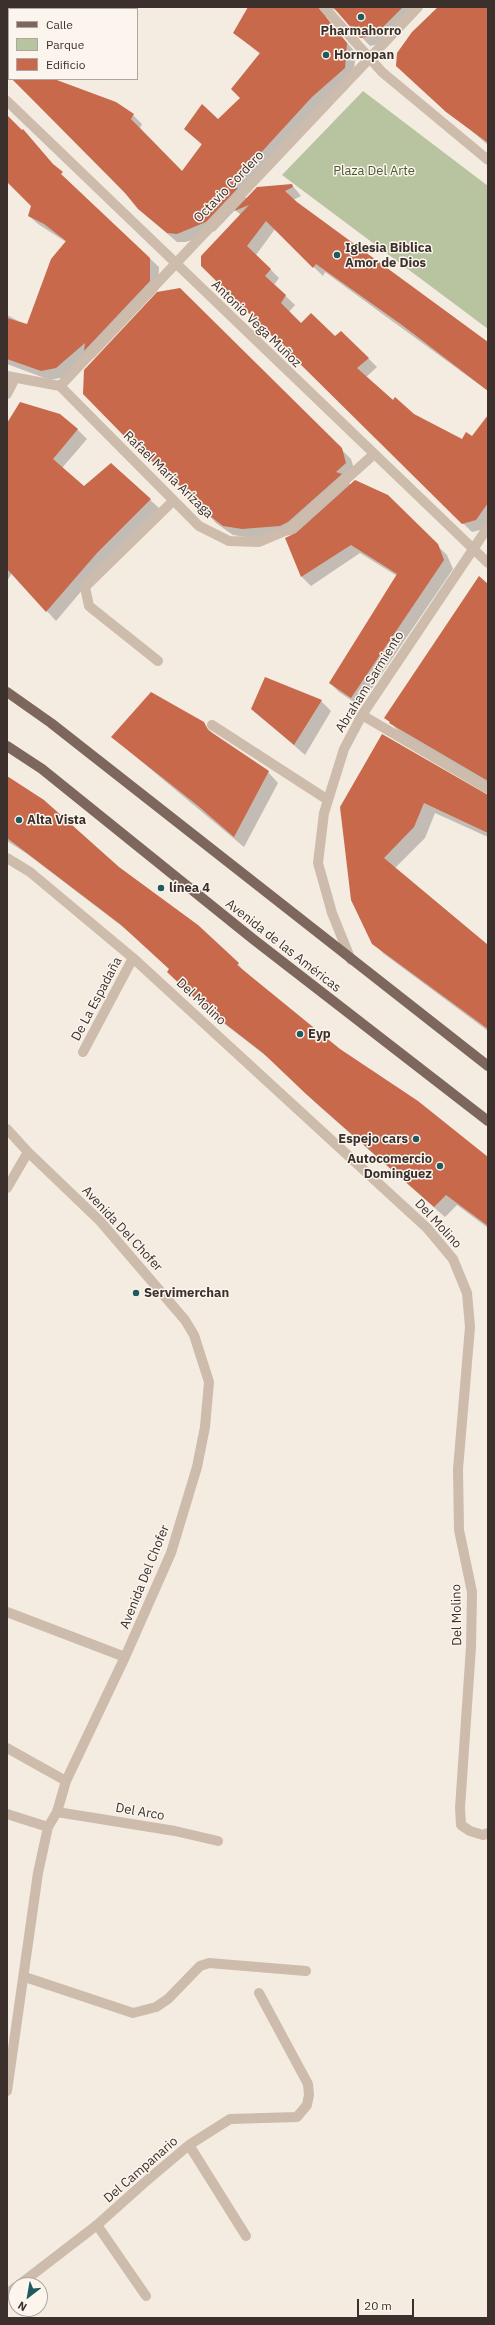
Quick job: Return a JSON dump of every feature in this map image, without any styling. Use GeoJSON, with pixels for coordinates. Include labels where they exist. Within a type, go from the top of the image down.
{"type":"FeatureCollection","features":[{"type":"Feature","properties":{"kind":"main road"},"geometry":{"type":"LineString","coordinates":[[7,692],[52,723],[351,960],[488,1066]]}},
{"type":"Feature","properties":{"kind":"main road","name":"Avenida de las Américas"},"geometry":{"type":"LineString","coordinates":[[7,746],[42,769],[253,939],[488,1121]]}},
{"type":"Feature","properties":{"kind":"street"},"geometry":{"type":"LineString","coordinates":[[324,7],[382,72],[488,160]]}},
{"type":"Feature","properties":{"kind":"street","name":"Octavio Cordero"},"geometry":{"type":"LineString","coordinates":[[60,386],[174,263],[418,7]]}},
{"type":"Feature","properties":{"kind":"street","name":"Antonio Vega Muñoz"},"geometry":{"type":"LineString","coordinates":[[7,101],[373,455],[488,564]]}},
{"type":"Feature","properties":{"kind":"street"},"geometry":{"type":"LineString","coordinates":[[7,394],[11,377],[60,386]]}},
{"type":"Feature","properties":{"kind":"street","name":"Rafael María Arízaga"},"geometry":{"type":"LineString","coordinates":[[60,386],[199,526],[229,541],[259,542],[292,528],[373,455]]}},
{"type":"Feature","properties":{"kind":"street"},"geometry":{"type":"LineString","coordinates":[[158,662],[89,606],[85,587],[173,500]]}},
{"type":"Feature","properties":{"kind":"street","name":"Abraham Sarmiento"},"geometry":{"type":"LineString","coordinates":[[351,960],[332,913],[318,863],[324,813],[344,749],[362,715],[488,527]]}},
{"type":"Feature","properties":{"kind":"street"},"geometry":{"type":"LineString","coordinates":[[362,715],[488,789]]}},
{"type":"Feature","properties":{"kind":"street"},"geometry":{"type":"LineString","coordinates":[[212,725],[328,800]]}},
{"type":"Feature","properties":{"kind":"street","name":"Del Molino"},"geometry":{"type":"LineString","coordinates":[[7,858],[30,872],[133,958],[427,1228],[453,1259],[467,1293],[470,1327],[458,1469],[459,1530],[472,1592],[471,1647],[460,1808],[461,1825],[470,1831],[485,1834]]}},
{"type":"Feature","properties":{"kind":"street","name":"De La Espadaña"},"geometry":{"type":"LineString","coordinates":[[83,1052],[133,958]]}},
{"type":"Feature","properties":{"kind":"street","name":"Avenida Del Chofer"},"geometry":{"type":"LineString","coordinates":[[7,1129],[28,1152],[100,1221],[185,1320],[194,1334],[208,1382],[205,1427],[180,1527],[169,1559],[125,1657],[66,1781],[56,1812],[48,1827],[38,1873],[25,1976],[7,2091]]}},
{"type":"Feature","properties":{"kind":"street"},"geometry":{"type":"LineString","coordinates":[[7,1188],[28,1152]]}},
{"type":"Feature","properties":{"kind":"street"},"geometry":{"type":"LineString","coordinates":[[7,1612],[125,1657]]}},
{"type":"Feature","properties":{"kind":"street"},"geometry":{"type":"LineString","coordinates":[[7,1748],[66,1781]]}},
{"type":"Feature","properties":{"kind":"street","name":"Del Arco"},"geometry":{"type":"LineString","coordinates":[[56,1812],[174,1831],[218,1841]]}},
{"type":"Feature","properties":{"kind":"street"},"geometry":{"type":"LineString","coordinates":[[7,1814],[48,1827]]}},
{"type":"Feature","properties":{"kind":"street"},"geometry":{"type":"LineString","coordinates":[[25,1976],[133,2012],[156,2007],[168,1999],[200,1966],[209,1963],[306,1971]]}},
{"type":"Feature","properties":{"kind":"street","name":"Del Campanario"},"geometry":{"type":"LineString","coordinates":[[29,2277],[97,2225],[144,2183],[189,2146],[230,2119],[297,2117],[307,2105],[310,2089],[259,1993]]}},
{"type":"Feature","properties":{"kind":"street"},"geometry":{"type":"LineString","coordinates":[[189,2146],[246,2236]]}},
{"type":"Feature","properties":{"kind":"street"},"geometry":{"type":"LineString","coordinates":[[97,2225],[146,2296]]}},
{"type":"Feature","properties":{"kind":"green space","name":"Plaza Del Arte"},"geometry":{"type":"Polygon","coordinates":[[[363,91],[488,186],[488,329],[282,175],[363,91]]]}},
{"type":"Feature","properties":{"kind":"building"},"geometry":{"type":"Polygon","coordinates":[[[248,7],[318,7],[347,43],[345,68],[312,97],[257,157],[230,189],[238,188],[206,222],[177,234],[167,233],[138,209],[125,193],[13,80],[57,80],[116,102],[134,114],[131,119],[182,171],[202,144],[184,129],[202,104],[218,119],[240,98],[231,89],[260,53],[233,33],[248,7]]]}},
{"type":"Feature","properties":{"kind":"building"},"geometry":{"type":"Polygon","coordinates":[[[333,7],[403,7],[375,35],[360,38],[333,7]]]}},
{"type":"Feature","properties":{"kind":"building"},"geometry":{"type":"Polygon","coordinates":[[[438,7],[488,7],[488,143],[446,112],[396,66],[397,53],[412,32],[438,7]]]}},
{"type":"Feature","properties":{"kind":"building"},"geometry":{"type":"Polygon","coordinates":[[[7,115],[22,130],[23,129],[53,164],[63,172],[61,174],[150,258],[150,281],[84,351],[85,343],[56,368],[41,371],[7,359],[7,318],[27,324],[51,259],[66,241],[44,224],[28,216],[31,206],[7,182],[7,115]]]}},
{"type":"Feature","properties":{"kind":"building"},"geometry":{"type":"Polygon","coordinates":[[[292,184],[293,187],[285,191],[297,202],[488,342],[488,391],[402,325],[316,264],[313,268],[266,221],[247,246],[271,269],[265,276],[286,295],[281,303],[301,323],[311,313],[335,336],[341,331],[369,358],[357,368],[393,400],[395,397],[414,414],[462,439],[466,432],[472,436],[488,415],[488,503],[476,520],[462,524],[201,266],[201,256],[249,205],[234,211],[257,187],[292,184]]]}},
{"type":"Feature","properties":{"kind":"building"},"geometry":{"type":"Polygon","coordinates":[[[180,288],[342,448],[346,463],[336,472],[342,474],[288,522],[280,526],[242,529],[223,526],[206,513],[187,492],[127,439],[83,394],[84,370],[157,292],[180,288]]]}},
{"type":"Feature","properties":{"kind":"building"},"geometry":{"type":"Polygon","coordinates":[[[20,402],[60,414],[78,429],[53,459],[84,486],[111,463],[151,499],[97,553],[46,612],[7,569],[7,423],[20,402]]]}},
{"type":"Feature","properties":{"kind":"building"},"geometry":{"type":"Polygon","coordinates":[[[355,480],[388,495],[438,544],[444,560],[351,698],[329,683],[397,574],[351,545],[301,577],[285,538],[296,533],[355,480]]]}},
{"type":"Feature","properties":{"kind":"building"},"geometry":{"type":"Polygon","coordinates":[[[479,576],[488,584],[488,781],[389,723],[390,722],[384,718],[479,576]]]}},
{"type":"Feature","properties":{"kind":"building"},"geometry":{"type":"Polygon","coordinates":[[[265,677],[322,700],[294,745],[251,709],[265,677]]]}},
{"type":"Feature","properties":{"kind":"building"},"geometry":{"type":"Polygon","coordinates":[[[151,692],[204,722],[208,730],[269,771],[234,837],[197,805],[111,737],[151,692]]]}},
{"type":"Feature","properties":{"kind":"building"},"geometry":{"type":"Polygon","coordinates":[[[382,734],[488,795],[488,833],[424,803],[414,827],[384,858],[488,945],[488,1029],[372,944],[351,900],[340,807],[382,734]]]}},
{"type":"Feature","properties":{"kind":"building"},"geometry":{"type":"Polygon","coordinates":[[[7,776],[44,800],[119,867],[198,925],[239,963],[237,965],[340,1049],[418,1101],[488,1157],[488,1226],[446,1195],[434,1207],[306,1094],[263,1053],[205,1008],[167,972],[169,969],[120,924],[7,838],[7,776]]]}},
{"type":"Feature","properties":{"kind":"place","name":"Pharmahorro"},"geometry":{"type":"Point","coordinates":[361,17]}},
{"type":"Feature","properties":{"kind":"place","name":"Hornopan"},"geometry":{"type":"Point","coordinates":[326,55]}},
{"type":"Feature","properties":{"kind":"place","name":"Iglesia Biblica Amor de Dios"},"geometry":{"type":"Point","coordinates":[337,255]}},
{"type":"Feature","properties":{"kind":"place","name":"Alta Vista"},"geometry":{"type":"Point","coordinates":[19,820]}},
{"type":"Feature","properties":{"kind":"place","name":"línea 4"},"geometry":{"type":"Point","coordinates":[161,888]}},
{"type":"Feature","properties":{"kind":"place","name":"Eyp"},"geometry":{"type":"Point","coordinates":[300,1034]}},
{"type":"Feature","properties":{"kind":"place","name":"Espejo cars"},"geometry":{"type":"Point","coordinates":[416,1139]}},
{"type":"Feature","properties":{"kind":"place","name":"Autocomercio Dominguez"},"geometry":{"type":"Point","coordinates":[440,1166]}},
{"type":"Feature","properties":{"kind":"place","name":"Servimerchan"},"geometry":{"type":"Point","coordinates":[136,1293]}}]}
